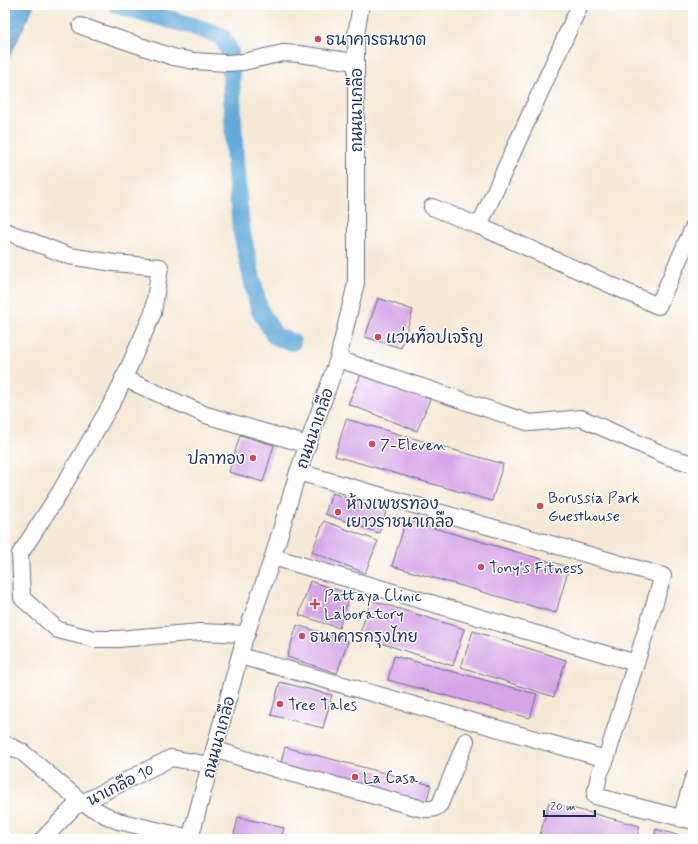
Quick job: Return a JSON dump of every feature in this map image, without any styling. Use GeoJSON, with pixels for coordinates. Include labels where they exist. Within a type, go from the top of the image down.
{"type":"FeatureCollection","features":[{"type":"Feature","properties":{"kind":"street","name":"ถนนนาเกลือ"},"geometry":{"type":"LineString","coordinates":[[190,839],[246,634],[273,557],[298,472],[338,359],[356,283],[356,34],[361,5]]}},
{"type":"Feature","properties":{"kind":"street"},"geometry":{"type":"LineString","coordinates":[[479,226],[580,5]]}},
{"type":"Feature","properties":{"kind":"street"},"geometry":{"type":"LineString","coordinates":[[82,26],[173,57],[194,61],[243,62],[283,53],[356,62]]}},
{"type":"Feature","properties":{"kind":"street"},"geometry":{"type":"LineString","coordinates":[[432,207],[479,226],[658,306],[693,228]]}},
{"type":"Feature","properties":{"kind":"street"},"geometry":{"type":"LineString","coordinates":[[5,231],[69,256],[114,263],[160,267],[153,313],[116,396],[64,486],[20,554],[22,598],[58,630],[94,639],[118,639],[200,632],[246,634]]}},
{"type":"Feature","properties":{"kind":"street"},"geometry":{"type":"LineString","coordinates":[[338,359],[530,423],[581,418],[669,457],[693,464]]}},
{"type":"Feature","properties":{"kind":"street"},"geometry":{"type":"LineString","coordinates":[[123,378],[206,416],[308,445]]}},
{"type":"Feature","properties":{"kind":"street"},"geometry":{"type":"LineString","coordinates":[[298,472],[662,576],[606,759],[599,775],[595,796],[687,820],[693,779]]}},
{"type":"Feature","properties":{"kind":"street"},"geometry":{"type":"LineString","coordinates":[[273,557],[636,663]]}},
{"type":"Feature","properties":{"kind":"street"},"geometry":{"type":"LineString","coordinates":[[240,656],[606,759]]}},
{"type":"Feature","properties":{"kind":"street"},"geometry":{"type":"LineString","coordinates":[[214,749],[282,771],[423,809],[430,809],[436,808],[440,804],[466,740]]}},
{"type":"Feature","properties":{"kind":"street"},"geometry":{"type":"LineString","coordinates":[[8,750],[22,752],[83,803],[105,815],[118,821],[190,839]]}},
{"type":"Feature","properties":{"kind":"street","name":"นาเกลือ 10"},"geometry":{"type":"LineString","coordinates":[[43,839],[74,807],[171,758],[210,765]]}},
{"type":"Feature","properties":{"kind":"water"},"geometry":{"type":"Polygon","coordinates":[[[5,5],[34,5],[5,66],[5,5]]]}},
{"type":"Feature","properties":{"kind":"building"},"geometry":{"type":"Polygon","coordinates":[[[378,298],[413,310],[401,348],[365,337],[378,298]]]}},
{"type":"Feature","properties":{"kind":"building"},"geometry":{"type":"Polygon","coordinates":[[[362,372],[430,399],[417,431],[348,404],[362,372]]]}},
{"type":"Feature","properties":{"kind":"building"},"geometry":{"type":"Polygon","coordinates":[[[346,419],[503,464],[492,501],[335,456],[346,419]]]}},
{"type":"Feature","properties":{"kind":"building"},"geometry":{"type":"Polygon","coordinates":[[[240,435],[274,445],[263,482],[229,472],[240,435]]]}},
{"type":"Feature","properties":{"kind":"building"},"geometry":{"type":"Polygon","coordinates":[[[332,493],[386,512],[379,533],[325,514],[332,493]]]}},
{"type":"Feature","properties":{"kind":"building","name":"Tony's Fitness"},"geometry":{"type":"Polygon","coordinates":[[[406,520],[569,567],[556,613],[392,566],[406,520]]]}},
{"type":"Feature","properties":{"kind":"building"},"geometry":{"type":"Polygon","coordinates":[[[324,521],[378,541],[365,573],[312,552],[324,521]]]}},
{"type":"Feature","properties":{"kind":"building"},"geometry":{"type":"Polygon","coordinates":[[[310,581],[350,594],[339,628],[299,615],[310,581]]]}},
{"type":"Feature","properties":{"kind":"building"},"geometry":{"type":"Polygon","coordinates":[[[371,600],[464,629],[453,666],[359,636],[371,600]]]}},
{"type":"Feature","properties":{"kind":"building"},"geometry":{"type":"Polygon","coordinates":[[[297,625],[348,641],[337,673],[287,657],[297,625]]]}},
{"type":"Feature","properties":{"kind":"building"},"geometry":{"type":"Polygon","coordinates":[[[473,631],[566,660],[554,697],[461,667],[473,631]]]}},
{"type":"Feature","properties":{"kind":"building"},"geometry":{"type":"Polygon","coordinates":[[[394,656],[537,694],[530,718],[388,680],[394,656]]]}},
{"type":"Feature","properties":{"kind":"building"},"geometry":{"type":"Polygon","coordinates":[[[280,682],[332,695],[323,728],[271,715],[280,682]]]}},
{"type":"Feature","properties":{"kind":"building","name":"La Casa"},"geometry":{"type":"Polygon","coordinates":[[[285,747],[431,785],[425,807],[279,769],[285,747]]]}},
{"type":"Feature","properties":{"kind":"building"},"geometry":{"type":"Polygon","coordinates":[[[549,802],[640,826],[636,839],[539,839],[549,802]]]}},
{"type":"Feature","properties":{"kind":"building"},"geometry":{"type":"Polygon","coordinates":[[[238,817],[284,828],[281,839],[233,839],[238,817]]]}},
{"type":"Feature","properties":{"kind":"building"},"geometry":{"type":"Polygon","coordinates":[[[656,829],[691,839],[654,839],[656,829]]]}},
{"type":"Feature","properties":{"kind":"waterway"},"geometry":{"type":"LineString","coordinates":[[117,5],[193,26],[221,36],[230,52],[235,163],[241,229],[259,309],[275,336],[292,342]]}},
{"type":"Feature","properties":{"kind":"place","name":"ธนาคารธนชาต"},"geometry":{"type":"Point","coordinates":[318,39]}},
{"type":"Feature","properties":{"kind":"place","name":"แว่นท็อปเจริญ"},"geometry":{"type":"Point","coordinates":[378,337]}},
{"type":"Feature","properties":{"kind":"place","name":"7-Eleven"},"geometry":{"type":"Point","coordinates":[372,444]}},
{"type":"Feature","properties":{"kind":"place","name":"ปลาทอง"},"geometry":{"type":"Point","coordinates":[253,458]}},
{"type":"Feature","properties":{"kind":"place","name":"Borussia Park Guesthouse"},"geometry":{"type":"Point","coordinates":[540,506]}},
{"type":"Feature","properties":{"kind":"place","name":"ห้างเพชรทอง เยาวราชนาเกลือ"},"geometry":{"type":"Point","coordinates":[338,512]}},
{"type":"Feature","properties":{"kind":"place","name":"Tony's Fitness"},"geometry":{"type":"Point","coordinates":[481,567]}},
{"type":"Feature","properties":{"kind":"place","name":"Pattaya Clinic Laboratory"},"geometry":{"type":"Point","coordinates":[315,604]}},
{"type":"Feature","properties":{"kind":"place","name":"ธนาคารกรุงไทย"},"geometry":{"type":"Point","coordinates":[302,636]}},
{"type":"Feature","properties":{"kind":"place","name":"Tree Tales"},"geometry":{"type":"Point","coordinates":[280,704]}},
{"type":"Feature","properties":{"kind":"place","name":"La Casa"},"geometry":{"type":"Point","coordinates":[355,777]}}]}
